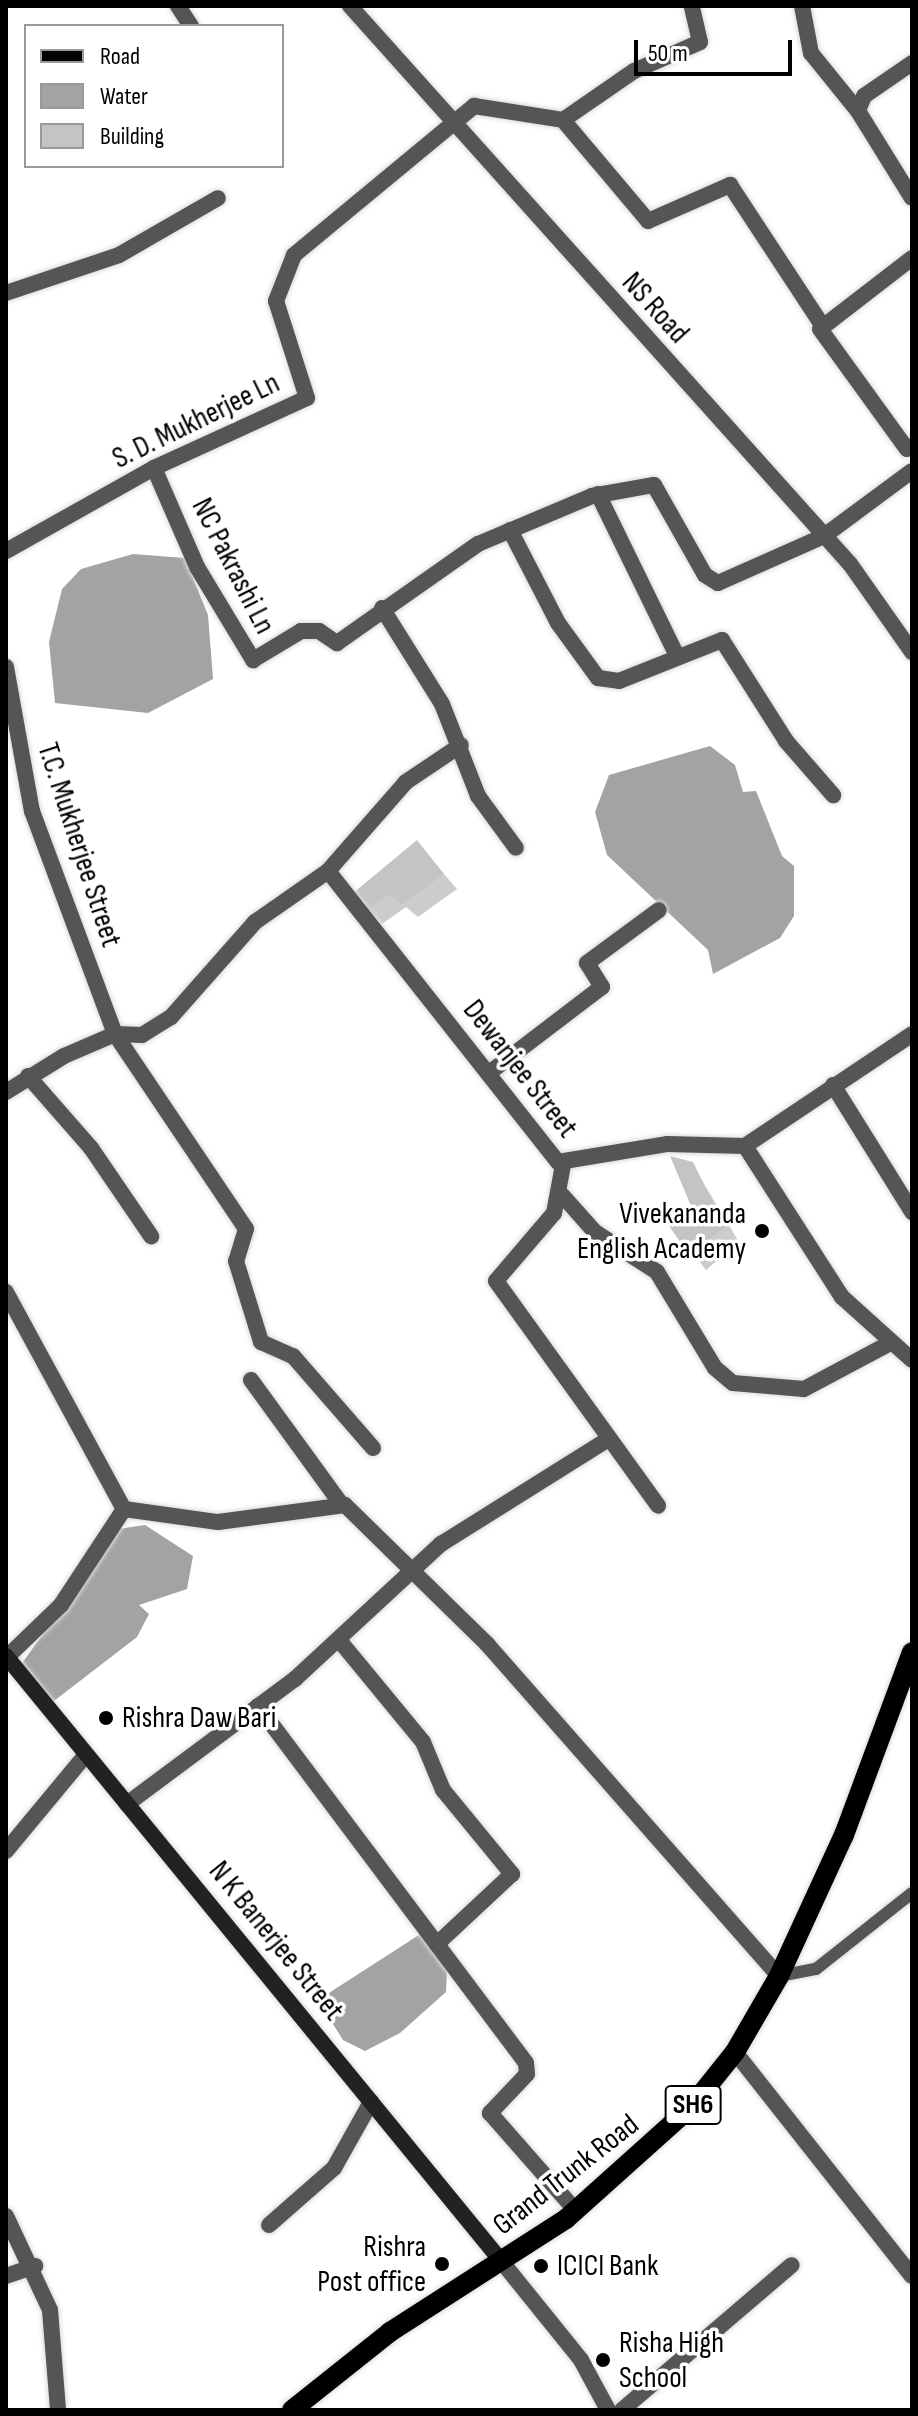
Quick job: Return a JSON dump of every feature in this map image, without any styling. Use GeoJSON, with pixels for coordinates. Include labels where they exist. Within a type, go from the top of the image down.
{"type":"FeatureCollection","features":[{"type":"Feature","properties":{"kind":"main road","name":"Grand Trunk Road"},"geometry":{"type":"LineString","coordinates":[[304,2406],[435,2300],[502,2262],[576,2211],[654,2146],[735,2052],[779,1976],[844,1835],[912,1652]]}},
{"type":"Feature","properties":{"kind":"street"},"geometry":{"type":"LineString","coordinates":[[178,6],[190,24]]}},
{"type":"Feature","properties":{"kind":"street","name":"NS Road"},"geometry":{"type":"LineString","coordinates":[[350,6],[824,536],[912,652]]}},
{"type":"Feature","properties":{"kind":"street"},"geometry":{"type":"LineString","coordinates":[[449,120],[478,104],[528,120],[563,120],[634,71],[700,42],[692,6]]}},
{"type":"Feature","properties":{"kind":"street"},"geometry":{"type":"LineString","coordinates":[[802,6],[811,53],[858,111],[912,198]]}},
{"type":"Feature","properties":{"kind":"street"},"geometry":{"type":"LineString","coordinates":[[858,111],[864,96],[912,63]]}},
{"type":"Feature","properties":{"kind":"street","name":"S. D. Mukherjee Ln"},"geometry":{"type":"LineString","coordinates":[[6,551],[154,468],[307,398],[276,301],[291,259],[449,120]]}},
{"type":"Feature","properties":{"kind":"street"},"geometry":{"type":"LineString","coordinates":[[563,120],[648,221],[730,185],[910,451]]}},
{"type":"Feature","properties":{"kind":"street"},"geometry":{"type":"LineString","coordinates":[[6,293],[119,255],[218,198]]}},
{"type":"Feature","properties":{"kind":"street"},"geometry":{"type":"LineString","coordinates":[[822,325],[912,258]]}},
{"type":"Feature","properties":{"kind":"street","name":"NC Pakrashi Ln"},"geometry":{"type":"LineString","coordinates":[[154,468],[197,567],[252,660],[301,631],[319,631],[337,643],[382,608],[478,544],[598,494],[654,485],[713,582],[824,536]]}},
{"type":"Feature","properties":{"kind":"street"},"geometry":{"type":"LineString","coordinates":[[824,536],[912,471]]}},
{"type":"Feature","properties":{"kind":"street"},"geometry":{"type":"LineString","coordinates":[[598,494],[677,656]]}},
{"type":"Feature","properties":{"kind":"street"},"geometry":{"type":"LineString","coordinates":[[510,530],[558,623],[598,678],[619,681],[722,640],[786,741],[833,795]]}},
{"type":"Feature","properties":{"kind":"street"},"geometry":{"type":"LineString","coordinates":[[382,608],[461,745],[478,796],[516,848]]}},
{"type":"Feature","properties":{"kind":"street","name":"T.C. Mukherjee Street"},"geometry":{"type":"LineString","coordinates":[[6,672],[32,811],[115,1034],[246,1229],[236,1261],[258,1337],[293,1356],[373,1448]]}},
{"type":"Feature","properties":{"kind":"street"},"geometry":{"type":"LineString","coordinates":[[6,1092],[28,1076],[115,1034],[142,1035],[182,1008],[262,916],[328,871],[406,782],[461,745]]}},
{"type":"Feature","properties":{"kind":"street","name":"Dewanjee Street"},"geometry":{"type":"LineString","coordinates":[[328,871],[563,1165],[667,1144],[745,1146]]}},
{"type":"Feature","properties":{"kind":"street"},"geometry":{"type":"LineString","coordinates":[[489,1073],[602,987],[587,963],[659,910]]}},
{"type":"Feature","properties":{"kind":"street"},"geometry":{"type":"LineString","coordinates":[[912,1034],[745,1146],[842,1297],[912,1360]]}},
{"type":"Feature","properties":{"kind":"street"},"geometry":{"type":"LineString","coordinates":[[28,1076],[91,1148],[151,1236]]}},
{"type":"Feature","properties":{"kind":"street"},"geometry":{"type":"LineString","coordinates":[[833,1085],[912,1212]]}},
{"type":"Feature","properties":{"kind":"street"},"geometry":{"type":"LineString","coordinates":[[563,1165],[562,1195],[496,1281],[605,1441],[658,1506]]}},
{"type":"Feature","properties":{"kind":"street"},"geometry":{"type":"LineString","coordinates":[[562,1195],[595,1232],[657,1272],[715,1368],[733,1383],[804,1389],[890,1343]]}},
{"type":"Feature","properties":{"kind":"street"},"geometry":{"type":"LineString","coordinates":[[6,1292],[124,1509]]}},
{"type":"Feature","properties":{"kind":"street"},"geometry":{"type":"LineString","coordinates":[[251,1380],[341,1504],[415,1568],[779,1976]]}},
{"type":"Feature","properties":{"kind":"street"},"geometry":{"type":"LineString","coordinates":[[127,1804],[258,1706],[339,1640],[441,1544],[605,1441]]}},
{"type":"Feature","properties":{"kind":"street"},"geometry":{"type":"LineString","coordinates":[[124,1509],[218,1522],[341,1504]]}},
{"type":"Feature","properties":{"kind":"street"},"geometry":{"type":"LineString","coordinates":[[6,1657],[61,1605],[124,1509]]}},
{"type":"Feature","properties":{"kind":"street"},"geometry":{"type":"LineString","coordinates":[[339,1640],[423,1742],[443,1790],[512,1874],[437,1944]]}},
{"type":"Feature","properties":{"kind":"street","name":"N K Banerjee Street"},"geometry":{"type":"LineString","coordinates":[[6,1657],[502,2262]]}},
{"type":"Feature","properties":{"kind":"street"},"geometry":{"type":"LineString","coordinates":[[258,1706],[529,2067],[491,2116],[576,2211]]}},
{"type":"Feature","properties":{"kind":"street"},"geometry":{"type":"LineString","coordinates":[[6,1851],[85,1756]]}},
{"type":"Feature","properties":{"kind":"street"},"geometry":{"type":"LineString","coordinates":[[735,2052],[912,2276]]}},
{"type":"Feature","properties":{"kind":"street"},"geometry":{"type":"LineString","coordinates":[[269,2225],[334,2168],[371,2102]]}},
{"type":"Feature","properties":{"kind":"street"},"geometry":{"type":"LineString","coordinates":[[6,2216],[35,2266],[55,2335],[58,2410]]}},
{"type":"Feature","properties":{"kind":"street"},"geometry":{"type":"LineString","coordinates":[[502,2262],[581,2360],[608,2410]]}},
{"type":"Feature","properties":{"kind":"street"},"geometry":{"type":"LineString","coordinates":[[622,2410],[792,2265]]}},
{"type":"Feature","properties":{"kind":"street"},"geometry":{"type":"LineString","coordinates":[[6,2276],[35,2266]]}},
{"type":"Feature","properties":{"kind":"lane"},"geometry":{"type":"LineString","coordinates":[[779,1976],[816,1969],[912,1893]]}},
{"type":"Feature","properties":{"kind":"water"},"geometry":{"type":"Polygon","coordinates":[[[133,554],[185,558],[208,615],[213,679],[148,713],[55,703],[49,642],[62,589],[81,569],[133,554]]]}},
{"type":"Feature","properties":{"kind":"water"},"geometry":{"type":"Polygon","coordinates":[[[710,746],[735,765],[743,792],[756,791],[782,856],[794,866],[794,916],[780,938],[713,974],[708,950],[607,855],[595,812],[609,775],[710,746]]]}},
{"type":"Feature","properties":{"kind":"water"},"geometry":{"type":"Polygon","coordinates":[[[145,1525],[193,1556],[187,1589],[139,1605],[149,1614],[137,1637],[54,1701],[20,1666],[118,1529],[145,1525]]]}},
{"type":"Feature","properties":{"kind":"water"},"geometry":{"type":"Polygon","coordinates":[[[422,1933],[447,1971],[446,1992],[400,2033],[365,2051],[343,2040],[318,2000],[422,1933]]]}},
{"type":"Feature","properties":{"kind":"building"},"geometry":{"type":"Polygon","coordinates":[[[417,840],[444,874],[402,904],[390,894],[366,911],[352,894],[417,840]]]}},
{"type":"Feature","properties":{"kind":"building"},"geometry":{"type":"Polygon","coordinates":[[[670,1156],[693,1162],[725,1227],[690,1256],[664,1219],[691,1206],[670,1156]]]}},
{"type":"Feature","properties":{"kind":"place","name":"Vivekananda English Academy"},"geometry":{"type":"Point","coordinates":[762,1231]}},
{"type":"Feature","properties":{"kind":"place","name":"Rishra Daw Bari"},"geometry":{"type":"Point","coordinates":[106,1718]}},
{"type":"Feature","properties":{"kind":"place","name":"Rishra Post office"},"geometry":{"type":"Point","coordinates":[442,2264]}},
{"type":"Feature","properties":{"kind":"place","name":"ICICI Bank"},"geometry":{"type":"Point","coordinates":[541,2266]}},
{"type":"Feature","properties":{"kind":"place","name":"Risha High School"},"geometry":{"type":"Point","coordinates":[603,2360]}}]}
